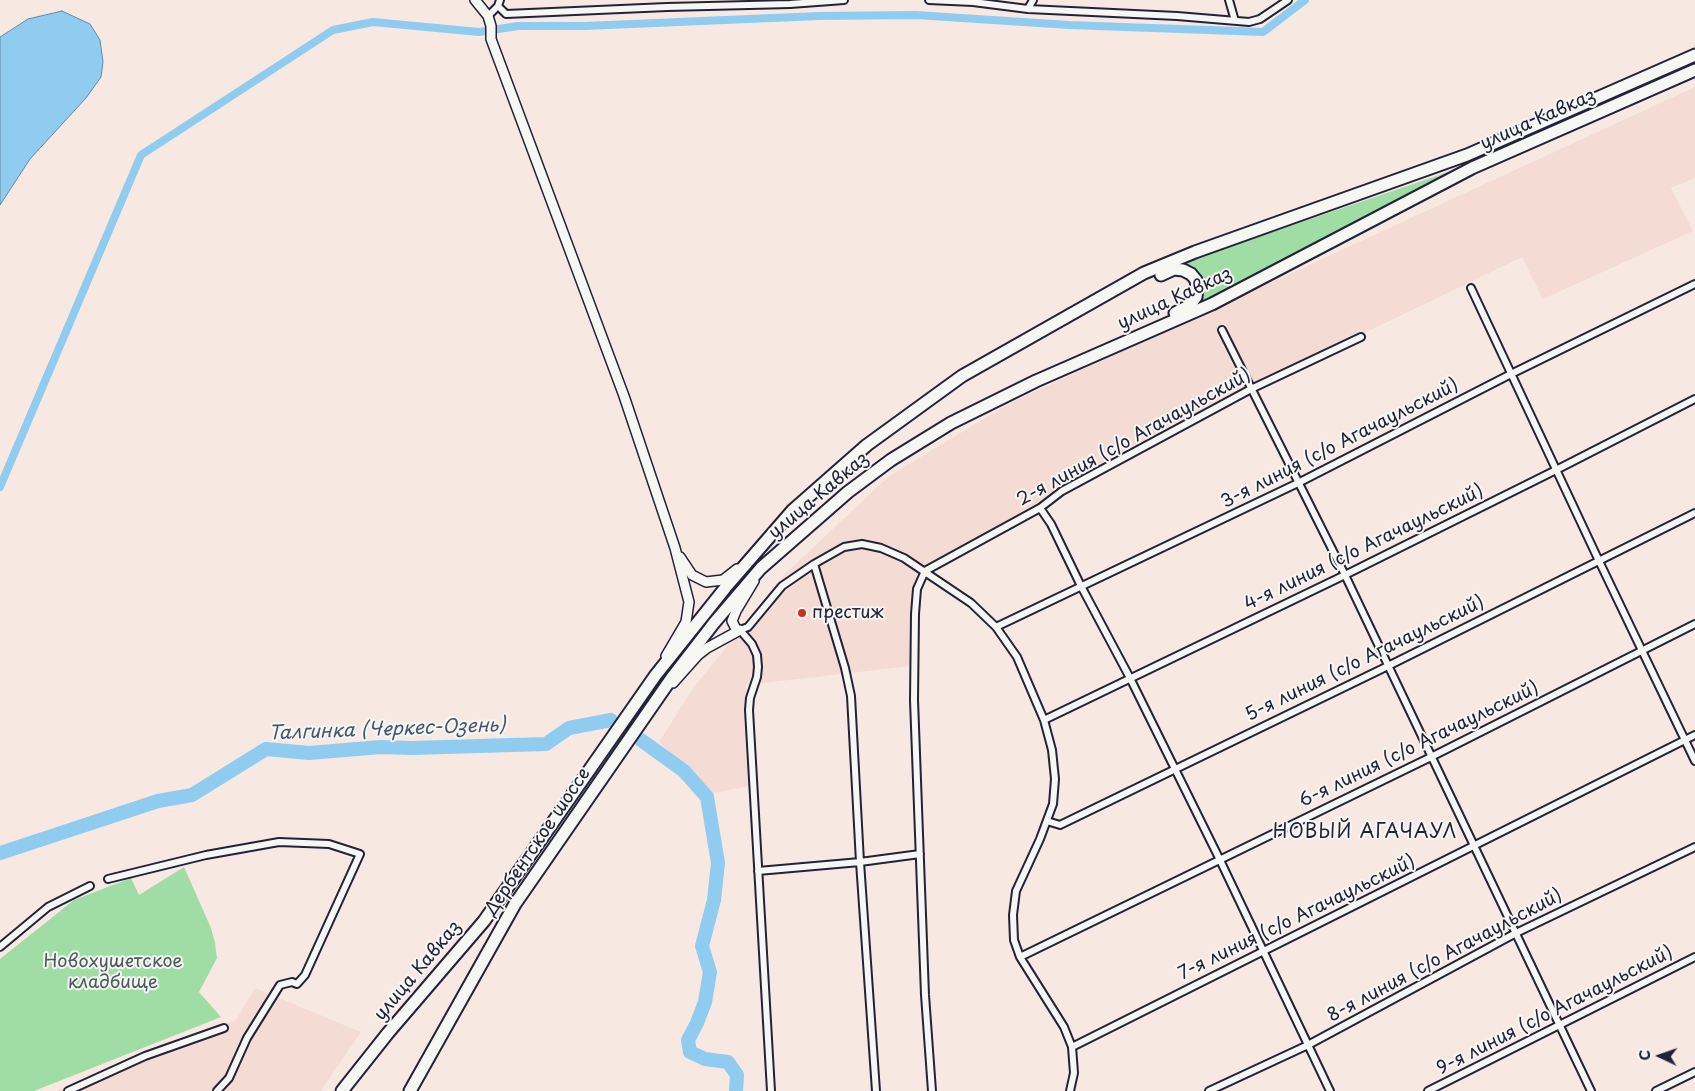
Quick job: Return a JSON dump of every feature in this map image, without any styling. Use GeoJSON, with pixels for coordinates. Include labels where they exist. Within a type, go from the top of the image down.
{"type":"FeatureCollection","features":[{"type":"Feature","properties":{"kind":"highway","name":"улица Кавказ"},"geometry":{"type":"LineString","coordinates":[[342,1091],[388,1033],[484,921],[655,676],[726,586],[792,511],[867,445],[962,376],[1144,274],[1195,252],[1467,156],[1695,55]]}},
{"type":"Feature","properties":{"kind":"highway","name":"улица Кавказ"},"geometry":{"type":"LineString","coordinates":[[714,623],[761,568],[848,492],[891,460],[951,422],[1036,381],[1212,304],[1472,168],[1695,70]]}},
{"type":"Feature","properties":{"kind":"highway"},"geometry":{"type":"LineString","coordinates":[[1084,306],[1174,269],[1183,270],[1191,274],[1196,280],[1198,289],[1196,297],[1190,304],[1099,354]]}},
{"type":"Feature","properties":{"kind":"highway","name":"Дербентское шоссе"},"geometry":{"type":"LineString","coordinates":[[410,1091],[515,904],[653,704],[714,623]]}},
{"type":"Feature","properties":{"kind":"highway"},"geometry":{"type":"LineString","coordinates":[[352,1091],[388,1033]]}},
{"type":"Feature","properties":{"kind":"highway"},"geometry":{"type":"LineString","coordinates":[[403,1091],[430,1054]]}},
{"type":"Feature","properties":{"kind":"main road"},"geometry":{"type":"LineString","coordinates":[[475,0],[488,16],[491,26],[491,39],[624,396],[674,548],[689,602],[686,622],[655,676]]}},
{"type":"Feature","properties":{"kind":"main road"},"geometry":{"type":"LineString","coordinates":[[1681,76],[1695,76]]}},
{"type":"Feature","properties":{"kind":"main road"},"geometry":{"type":"LineString","coordinates":[[674,548],[692,575],[706,582],[723,580],[752,558]]}},
{"type":"Feature","properties":{"kind":"main road"},"geometry":{"type":"LineString","coordinates":[[740,630],[736,629],[732,621],[761,568]]}},
{"type":"Feature","properties":{"kind":"main road"},"geometry":{"type":"LineString","coordinates":[[653,704],[698,655],[740,630]]}},
{"type":"Feature","properties":{"kind":"street"},"geometry":{"type":"LineString","coordinates":[[488,16],[499,3],[506,14],[732,3],[844,0]]}},
{"type":"Feature","properties":{"kind":"street"},"geometry":{"type":"LineString","coordinates":[[929,0],[984,2],[1028,9],[1177,16],[1249,22],[1260,20],[1288,0]]}},
{"type":"Feature","properties":{"kind":"street"},"geometry":{"type":"LineString","coordinates":[[1028,9],[1033,0]]}},
{"type":"Feature","properties":{"kind":"street"},"geometry":{"type":"LineString","coordinates":[[1229,0],[1235,21]]}},
{"type":"Feature","properties":{"kind":"street","name":"3-я линия (с/о Агачаульский)"},"geometry":{"type":"LineString","coordinates":[[996,627],[1298,483],[1511,374],[1695,284]]}},
{"type":"Feature","properties":{"kind":"street"},"geometry":{"type":"LineString","coordinates":[[1471,288],[1695,761]]}},
{"type":"Feature","properties":{"kind":"street"},"geometry":{"type":"LineString","coordinates":[[1222,330],[1345,576],[1591,1091]]}},
{"type":"Feature","properties":{"kind":"street","name":"2-я линия (с/о Агачаульский)"},"geometry":{"type":"LineString","coordinates":[[926,571],[1040,508],[1062,491],[1251,389],[1361,337]]}},
{"type":"Feature","properties":{"kind":"street","name":"4-я линия (с/о Агачаульский)"},"geometry":{"type":"LineString","coordinates":[[1044,720],[1345,576],[1695,399]]}},
{"type":"Feature","properties":{"kind":"street"},"geometry":{"type":"LineString","coordinates":[[1040,508],[1051,524],[1220,858],[1330,1091]]}},
{"type":"Feature","properties":{"kind":"street","name":"5-я линия (с/о Агачаульский)"},"geometry":{"type":"LineString","coordinates":[[1047,821],[1060,825],[1388,666],[1695,513]]}},
{"type":"Feature","properties":{"kind":"street"},"geometry":{"type":"LineString","coordinates":[[771,1091],[749,710],[750,698],[758,677],[758,667],[757,654],[752,644],[740,630],[748,627],[782,586],[814,564],[844,547],[862,544],[881,548],[904,558],[926,571],[971,603],[996,627],[1017,657],[1044,720],[1052,750],[1055,779],[1053,804],[1016,891],[1012,915],[1013,932],[1020,957],[1064,1027],[1072,1047],[1074,1073],[1070,1091]]}},
{"type":"Feature","properties":{"kind":"street"},"geometry":{"type":"LineString","coordinates":[[814,564],[845,668],[851,696],[860,862],[876,1091]]}},
{"type":"Feature","properties":{"kind":"street"},"geometry":{"type":"LineString","coordinates":[[926,571],[917,589],[914,700],[925,995],[932,1091]]}},
{"type":"Feature","properties":{"kind":"street","name":"6-я линия (с/о Агачаульский)"},"geometry":{"type":"LineString","coordinates":[[1020,957],[1220,858],[1431,757],[1695,624]]}},
{"type":"Feature","properties":{"kind":"street","name":"7-я линия (с/о Агачаульский)"},"geometry":{"type":"LineString","coordinates":[[1072,1047],[1695,735]]}},
{"type":"Feature","properties":{"kind":"street"},"geometry":{"type":"LineString","coordinates":[[108,879],[206,854],[278,842],[329,844],[360,854],[305,975],[298,984],[292,982],[280,985],[247,1038],[229,1078],[217,1091]]}},
{"type":"Feature","properties":{"kind":"street","name":"8-я линия (с/о Агачаульский)"},"geometry":{"type":"LineString","coordinates":[[1209,1091],[1308,1045],[1516,934],[1695,847]]}},
{"type":"Feature","properties":{"kind":"street"},"geometry":{"type":"LineString","coordinates":[[758,871],[860,862],[920,854]]}},
{"type":"Feature","properties":{"kind":"street"},"geometry":{"type":"LineString","coordinates":[[0,947],[48,907],[90,886]]}},
{"type":"Feature","properties":{"kind":"street","name":"9-я линия (с/о Агачаульский)"},"geometry":{"type":"LineString","coordinates":[[1428,1091],[1695,957]]}},
{"type":"Feature","properties":{"kind":"street"},"geometry":{"type":"LineString","coordinates":[[68,1091],[145,1056],[224,1028]]}},
{"type":"Feature","properties":{"kind":"street"},"geometry":{"type":"LineString","coordinates":[[1656,1091],[1695,1072]]}},
{"type":"Feature","properties":{"kind":"shaded area"},"geometry":{"type":"Polygon","coordinates":[[[1695,87],[1695,178],[1671,188],[1693,231],[1543,299],[1522,257],[1205,410],[917,574],[911,621],[911,666],[746,685],[750,786],[703,795],[690,772],[659,742],[694,687],[785,574],[889,476],[1010,403],[1695,87]]]}},
{"type":"Feature","properties":{"kind":"shaded area"},"geometry":{"type":"Polygon","coordinates":[[[255,988],[361,1032],[321,1091],[56,1091],[236,1020],[255,988]]]}},
{"type":"Feature","properties":{"kind":"green space"},"geometry":{"type":"Polygon","coordinates":[[[1451,171],[1201,303],[1204,296],[1204,279],[1193,266],[1182,263],[1451,171]]]}},
{"type":"Feature","properties":{"kind":"green space","name":"Новохушетское кладбище"},"geometry":{"type":"Polygon","coordinates":[[[184,867],[211,928],[217,958],[199,992],[221,1017],[34,1091],[0,1091],[0,959],[74,900],[131,878],[139,895],[184,867]]]}},
{"type":"Feature","properties":{"kind":"water"},"geometry":{"type":"Polygon","coordinates":[[[62,11],[90,24],[100,40],[103,62],[101,77],[86,98],[30,159],[0,205],[0,37],[28,19],[62,11]]]}},
{"type":"Feature","properties":{"kind":"waterway"},"geometry":{"type":"LineString","coordinates":[[0,487],[141,155],[333,30],[373,22],[479,32],[518,26],[585,26],[819,16],[916,15],[1069,25],[1263,32],[1305,0]]}},
{"type":"Feature","properties":{"kind":"waterway","name":"Талгинка (Черкес-Озень)"},"geometry":{"type":"LineString","coordinates":[[0,853],[158,801],[192,795],[266,749],[309,753],[381,747],[412,748],[546,744],[569,728],[611,720]]}},
{"type":"Feature","properties":{"kind":"waterway","name":"Талгинка (Черкес-Озень)"},"geometry":{"type":"LineString","coordinates":[[641,740],[684,771],[707,797],[718,863],[714,900],[702,946],[710,972],[705,1002],[688,1040],[690,1052],[705,1059],[728,1062],[737,1075],[736,1091]]}},
{"type":"Feature","properties":{"kind":"place","name":"престиж"},"geometry":{"type":"Point","coordinates":[802,613]}},
{"type":"Feature","properties":{"kind":"district","name":"НОВЫЙ АГАЧАУЛ"},"geometry":{"type":"Point","coordinates":[1365,833]}}]}
